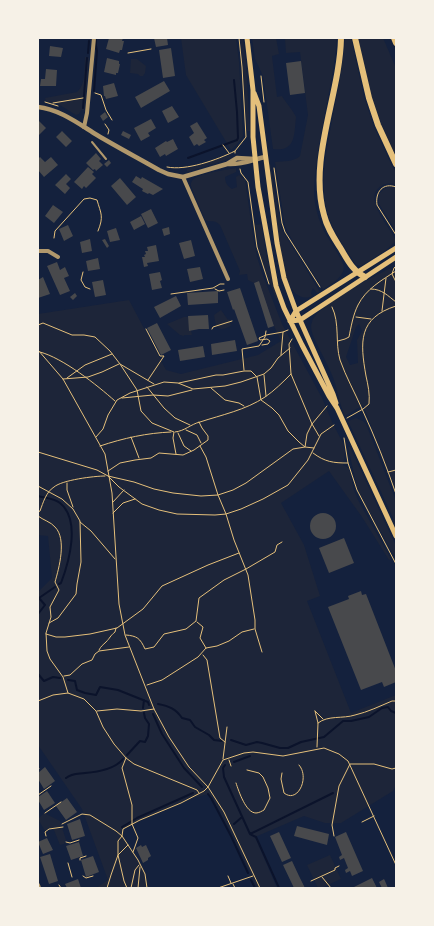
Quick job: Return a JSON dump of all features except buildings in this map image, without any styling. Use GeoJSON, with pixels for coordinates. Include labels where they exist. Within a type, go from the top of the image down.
{"type":"FeatureCollection","features":[{"type":"Feature","properties":{"kind":"highway"},"geometry":{"type":"LineString","coordinates":[[341,38],[338,67],[323,150],[320,193],[327,225],[357,273],[365,277]]}},
{"type":"Feature","properties":{"kind":"highway"},"geometry":{"type":"LineString","coordinates":[[355,38],[369,98],[378,125],[396,164]]}},
{"type":"Feature","properties":{"kind":"highway"},"geometry":{"type":"LineString","coordinates":[[394,38],[396,43]]}},
{"type":"Feature","properties":{"kind":"main road"},"geometry":{"type":"LineString","coordinates":[[247,38],[253,90],[255,159],[261,209],[276,286],[290,321],[337,408],[396,536]]}},
{"type":"Feature","properties":{"kind":"main road"},"geometry":{"type":"LineString","coordinates":[[253,90],[259,106],[280,262],[296,311],[333,394],[337,408]]}},
{"type":"Feature","properties":{"kind":"main road"},"geometry":{"type":"LineString","coordinates":[[290,321],[296,311],[396,248]]}},
{"type":"Feature","properties":{"kind":"main road"},"geometry":{"type":"LineString","coordinates":[[290,321],[300,320],[396,257]]}},
{"type":"Feature","properties":{"kind":"street"},"geometry":{"type":"LineString","coordinates":[[84,127],[89,96],[94,38]]}},
{"type":"Feature","properties":{"kind":"street"},"geometry":{"type":"LineString","coordinates":[[38,106],[52,110],[168,174],[183,177],[227,164],[237,158],[255,159],[265,157]]}},
{"type":"Feature","properties":{"kind":"street"},"geometry":{"type":"LineString","coordinates":[[183,177],[228,282]]}},
{"type":"Feature","properties":{"kind":"street"},"geometry":{"type":"LineString","coordinates":[[38,251],[48,251],[58,257]]}},
{"type":"Feature","properties":{"kind":"lane"},"geometry":{"type":"LineString","coordinates":[[92,142],[106,159]]}},
{"type":"Feature","properties":{"kind":"path"},"geometry":{"type":"LineString","coordinates":[[128,52],[151,49]]}},
{"type":"Feature","properties":{"kind":"path"},"geometry":{"type":"LineString","coordinates":[[93,93],[101,95],[112,120]]}},
{"type":"Feature","properties":{"kind":"path"},"geometry":{"type":"LineString","coordinates":[[52,104],[89,96]]}},
{"type":"Feature","properties":{"kind":"path"},"geometry":{"type":"LineString","coordinates":[[105,124],[109,130],[108,134]]}},
{"type":"Feature","properties":{"kind":"path"},"geometry":{"type":"LineString","coordinates":[[103,132],[111,136]]}},
{"type":"Feature","properties":{"kind":"path"},"geometry":{"type":"LineString","coordinates":[[223,146],[228,150],[229,154]]}},
{"type":"Feature","properties":{"kind":"path"},"geometry":{"type":"LineString","coordinates":[[163,166],[175,169],[188,167],[235,151]]}},
{"type":"Feature","properties":{"kind":"path"},"geometry":{"type":"LineString","coordinates":[[274,166],[285,232],[322,290]]}},
{"type":"Feature","properties":{"kind":"path"},"geometry":{"type":"LineString","coordinates":[[396,187],[390,185],[382,188],[378,191],[377,201],[377,205],[396,235]]}},
{"type":"Feature","properties":{"kind":"path"},"geometry":{"type":"LineString","coordinates":[[54,238],[54,231],[84,199],[88,198],[98,202],[102,220],[98,231]]}},
{"type":"Feature","properties":{"kind":"path"},"geometry":{"type":"LineString","coordinates":[[396,266],[392,274],[396,282]]}},
{"type":"Feature","properties":{"kind":"path"},"geometry":{"type":"LineString","coordinates":[[337,342],[348,336],[357,307],[362,298],[371,288],[396,270]]}},
{"type":"Feature","properties":{"kind":"path"},"geometry":{"type":"LineString","coordinates":[[83,272],[81,280],[90,289]]}},
{"type":"Feature","properties":{"kind":"path"},"geometry":{"type":"LineString","coordinates":[[382,312],[386,278]]}},
{"type":"Feature","properties":{"kind":"path"},"geometry":{"type":"LineString","coordinates":[[171,294],[214,288],[228,282]]}},
{"type":"Feature","properties":{"kind":"path"},"geometry":{"type":"LineString","coordinates":[[214,288],[219,291],[224,290]]}},
{"type":"Feature","properties":{"kind":"path"},"geometry":{"type":"LineString","coordinates":[[371,288],[384,292],[396,302]]}},
{"type":"Feature","properties":{"kind":"path"},"geometry":{"type":"LineString","coordinates":[[331,305],[336,321],[338,353],[341,362],[363,409],[396,494]]}},
{"type":"Feature","properties":{"kind":"path"},"geometry":{"type":"LineString","coordinates":[[347,418],[363,409],[369,404],[370,399],[363,360],[362,342],[364,333],[368,324],[376,315],[396,306]]}},
{"type":"Feature","properties":{"kind":"path"},"geometry":{"type":"LineString","coordinates":[[354,317],[372,320]]}},
{"type":"Feature","properties":{"kind":"path"},"geometry":{"type":"LineString","coordinates":[[212,329],[232,321]]}},
{"type":"Feature","properties":{"kind":"path"},"geometry":{"type":"LineString","coordinates":[[38,325],[43,323],[72,335],[95,337],[120,364],[137,390],[142,412],[152,423],[174,432]]}},
{"type":"Feature","properties":{"kind":"path"},"geometry":{"type":"LineString","coordinates":[[146,329],[160,356],[164,356],[148,380]]}},
{"type":"Feature","properties":{"kind":"path"},"geometry":{"type":"LineString","coordinates":[[244,371],[242,349],[268,344],[270,341],[267,339],[260,340],[259,338],[289,330]]}},
{"type":"Feature","properties":{"kind":"path"},"geometry":{"type":"LineString","coordinates":[[261,345],[266,331]]}},
{"type":"Feature","properties":{"kind":"path"},"geometry":{"type":"LineString","coordinates":[[281,356],[284,332]]}},
{"type":"Feature","properties":{"kind":"path"},"geometry":{"type":"LineString","coordinates":[[293,339],[289,344],[291,374],[319,436]]}},
{"type":"Feature","properties":{"kind":"path"},"geometry":{"type":"LineString","coordinates":[[121,398],[153,395],[168,396],[193,389],[224,386],[264,374],[290,348]]}},
{"type":"Feature","properties":{"kind":"path"},"geometry":{"type":"LineString","coordinates":[[38,351],[48,354],[101,388],[116,402]]}},
{"type":"Feature","properties":{"kind":"path"},"geometry":{"type":"LineString","coordinates":[[38,351],[65,379],[105,454],[112,493],[119,604],[122,623],[154,709],[188,767],[208,787],[224,812],[260,888]]}},
{"type":"Feature","properties":{"kind":"path"},"geometry":{"type":"LineString","coordinates":[[65,379],[85,365],[112,354]]}},
{"type":"Feature","properties":{"kind":"path"},"geometry":{"type":"LineString","coordinates":[[120,364],[154,384]]}},
{"type":"Feature","properties":{"kind":"path"},"geometry":{"type":"LineString","coordinates":[[65,379],[84,377],[120,364]]}},
{"type":"Feature","properties":{"kind":"path"},"geometry":{"type":"LineString","coordinates":[[96,438],[103,429],[108,415],[116,402],[130,393],[164,382],[178,383],[216,375],[224,376],[251,371],[257,376],[260,400],[279,415],[288,431],[305,447]]}},
{"type":"Feature","properties":{"kind":"path"},"geometry":{"type":"LineString","coordinates":[[264,374],[266,397]]}},
{"type":"Feature","properties":{"kind":"path"},"geometry":{"type":"LineString","coordinates":[[100,446],[154,432],[178,432],[186,430],[198,422],[229,414],[266,397],[291,374]]}},
{"type":"Feature","properties":{"kind":"path"},"geometry":{"type":"LineString","coordinates":[[178,383],[193,389]]}},
{"type":"Feature","properties":{"kind":"path"},"geometry":{"type":"LineString","coordinates":[[146,387],[174,418],[191,425]]}},
{"type":"Feature","properties":{"kind":"path"},"geometry":{"type":"LineString","coordinates":[[211,387],[225,400],[239,403],[245,407]]}},
{"type":"Feature","properties":{"kind":"path"},"geometry":{"type":"LineString","coordinates":[[305,447],[307,434],[312,424],[328,405]]}},
{"type":"Feature","properties":{"kind":"path"},"geometry":{"type":"LineString","coordinates":[[107,472],[120,463],[151,458],[159,453],[182,454],[191,451],[208,440],[208,436],[198,422]]}},
{"type":"Feature","properties":{"kind":"path"},"geometry":{"type":"LineString","coordinates":[[38,452],[97,470],[108,476],[134,499],[159,510],[177,514],[226,514],[241,510],[288,485],[312,452],[319,436],[334,425]]}},
{"type":"Feature","properties":{"kind":"path"},"geometry":{"type":"LineString","coordinates":[[186,430],[197,435],[246,569],[255,629],[262,652]]}},
{"type":"Feature","properties":{"kind":"path"},"geometry":{"type":"LineString","coordinates":[[174,432],[173,438],[176,454]]}},
{"type":"Feature","properties":{"kind":"path"},"geometry":{"type":"LineString","coordinates":[[178,432],[184,446],[191,451]]}},
{"type":"Feature","properties":{"kind":"path"},"geometry":{"type":"LineString","coordinates":[[131,437],[139,459]]}},
{"type":"Feature","properties":{"kind":"path"},"geometry":{"type":"LineString","coordinates":[[344,438],[348,462],[361,499],[396,564]]}},
{"type":"Feature","properties":{"kind":"path"},"geometry":{"type":"LineString","coordinates":[[38,512],[48,493],[54,487],[66,482],[108,476],[173,493],[201,496],[218,495],[246,483],[293,449],[314,448]]}},
{"type":"Feature","properties":{"kind":"path"},"geometry":{"type":"LineString","coordinates":[[312,452],[332,463],[348,462]]}},
{"type":"Feature","properties":{"kind":"path"},"geometry":{"type":"LineString","coordinates":[[388,472],[396,470]]}},
{"type":"Feature","properties":{"kind":"path"},"geometry":{"type":"LineString","coordinates":[[66,482],[67,490],[80,521],[116,561]]}},
{"type":"Feature","properties":{"kind":"path"},"geometry":{"type":"LineString","coordinates":[[38,486],[74,509]]}},
{"type":"Feature","properties":{"kind":"path"},"geometry":{"type":"LineString","coordinates":[[112,502],[124,490]]}},
{"type":"Feature","properties":{"kind":"path"},"geometry":{"type":"LineString","coordinates":[[113,513],[124,503],[134,499]]}},
{"type":"Feature","properties":{"kind":"path"},"geometry":{"type":"LineString","coordinates":[[38,516],[55,527],[60,536],[61,562],[55,582],[59,590],[50,607],[51,618],[46,634],[47,651],[50,659],[64,676],[68,693]]}},
{"type":"Feature","properties":{"kind":"path"},"geometry":{"type":"LineString","coordinates":[[48,623],[58,618],[76,594],[81,562],[80,521]]}},
{"type":"Feature","properties":{"kind":"path"},"geometry":{"type":"LineString","coordinates":[[125,635],[135,636],[142,640],[146,648],[154,647],[164,634],[186,629],[196,621],[199,598],[224,580],[275,552],[277,545],[282,542]]}},
{"type":"Feature","properties":{"kind":"path"},"geometry":{"type":"LineString","coordinates":[[64,676],[70,675],[82,664],[92,660],[108,637],[115,632],[116,628],[143,610],[162,586],[239,553]]}},
{"type":"Feature","properties":{"kind":"path"},"geometry":{"type":"LineString","coordinates":[[196,621],[203,627],[200,638],[206,648]]}},
{"type":"Feature","properties":{"kind":"path"},"geometry":{"type":"LineString","coordinates":[[46,634],[65,637],[116,628]]}},
{"type":"Feature","properties":{"kind":"path"},"geometry":{"type":"LineString","coordinates":[[146,686],[162,680],[198,657],[206,648],[217,646],[229,641],[242,632],[255,629]]}},
{"type":"Feature","properties":{"kind":"path"},"geometry":{"type":"LineString","coordinates":[[99,650],[130,647]]}},
{"type":"Feature","properties":{"kind":"path"},"geometry":{"type":"LineString","coordinates":[[202,654],[207,660],[220,738],[225,742]]}},
{"type":"Feature","properties":{"kind":"path"},"geometry":{"type":"LineString","coordinates":[[38,701],[53,695],[68,693],[84,698],[96,711],[103,727],[126,758],[134,764],[197,790],[200,794]]}},
{"type":"Feature","properties":{"kind":"path"},"geometry":{"type":"LineString","coordinates":[[318,723],[323,719],[355,716],[396,701]]}},
{"type":"Feature","properties":{"kind":"path"},"geometry":{"type":"LineString","coordinates":[[96,711],[154,709]]}},
{"type":"Feature","properties":{"kind":"path"},"geometry":{"type":"LineString","coordinates":[[317,748],[318,723],[315,711],[323,719]]}},
{"type":"Feature","properties":{"kind":"path"},"geometry":{"type":"LineString","coordinates":[[127,888],[118,855],[118,842],[122,836],[123,829],[200,794],[208,787],[223,760],[227,727]]}},
{"type":"Feature","properties":{"kind":"path"},"geometry":{"type":"LineString","coordinates":[[223,760],[244,753],[254,752],[283,756],[317,748],[324,748],[339,754],[350,764],[396,865]]}},
{"type":"Feature","properties":{"kind":"path"},"geometry":{"type":"LineString","coordinates":[[282,760],[283,756]]}},
{"type":"Feature","properties":{"kind":"path"},"geometry":{"type":"LineString","coordinates":[[126,758],[122,768],[132,805],[132,824],[138,838],[133,853]]}},
{"type":"Feature","properties":{"kind":"path"},"geometry":{"type":"LineString","coordinates":[[228,759],[231,766]]}},
{"type":"Feature","properties":{"kind":"path"},"geometry":{"type":"LineString","coordinates":[[350,764],[374,764],[392,769],[396,768]]}},
{"type":"Feature","properties":{"kind":"path"},"geometry":{"type":"LineString","coordinates":[[334,836],[332,825],[339,786],[350,764]]}},
{"type":"Feature","properties":{"kind":"path"},"geometry":{"type":"LineString","coordinates":[[282,773],[281,779],[284,793],[287,796],[291,796],[297,793],[304,783],[303,770],[299,765]]}},
{"type":"Feature","properties":{"kind":"path"},"geometry":{"type":"LineString","coordinates":[[236,784],[248,808],[256,813],[264,810],[270,798],[268,788],[259,773],[247,770]]}},
{"type":"Feature","properties":{"kind":"path"},"geometry":{"type":"LineString","coordinates":[[38,795],[50,786]]}},
{"type":"Feature","properties":{"kind":"path"},"geometry":{"type":"LineString","coordinates":[[45,813],[61,802]]}},
{"type":"Feature","properties":{"kind":"path"},"geometry":{"type":"LineString","coordinates":[[62,824],[82,814],[90,815],[122,836],[145,874],[147,888]]}},
{"type":"Feature","properties":{"kind":"path"},"geometry":{"type":"LineString","coordinates":[[362,822],[374,816]]}},
{"type":"Feature","properties":{"kind":"path"},"geometry":{"type":"LineString","coordinates":[[46,836],[45,832],[50,829],[63,827]]}},
{"type":"Feature","properties":{"kind":"path"},"geometry":{"type":"LineString","coordinates":[[66,842],[70,843],[80,840]]}},
{"type":"Feature","properties":{"kind":"path"},"geometry":{"type":"LineString","coordinates":[[107,888],[118,855],[128,845]]}},
{"type":"Feature","properties":{"kind":"path"},"geometry":{"type":"LineString","coordinates":[[80,860],[80,858],[86,856]]}},
{"type":"Feature","properties":{"kind":"path"},"geometry":{"type":"LineString","coordinates":[[68,862],[72,877]]}},
{"type":"Feature","properties":{"kind":"path"},"geometry":{"type":"LineString","coordinates":[[131,888],[135,870],[140,865]]}},
{"type":"Feature","properties":{"kind":"path"},"geometry":{"type":"LineString","coordinates":[[138,888],[140,865]]}},
{"type":"Feature","properties":{"kind":"path"},"geometry":{"type":"LineString","coordinates":[[311,881],[335,870],[339,866]]}},
{"type":"Feature","properties":{"kind":"path"},"geometry":{"type":"LineString","coordinates":[[218,888],[253,875]]}},
{"type":"Feature","properties":{"kind":"path"},"geometry":{"type":"LineString","coordinates":[[83,876],[86,878],[93,876]]}},
{"type":"Feature","properties":{"kind":"path"},"geometry":{"type":"LineString","coordinates":[[228,876],[235,888]]}},
{"type":"Feature","properties":{"kind":"path"},"geometry":{"type":"LineString","coordinates":[[321,876],[331,888]]}},
{"type":"Feature","properties":{"kind":"shaded area"},"geometry":{"type":"Polygon","coordinates":[[[181,38],[236,38],[243,136],[231,150],[186,75],[181,38]]]}},
{"type":"Feature","properties":{"kind":"shaded area"},"geometry":{"type":"Polygon","coordinates":[[[240,38],[243,38],[246,62],[250,131],[247,131],[240,38]]]}},
{"type":"Feature","properties":{"kind":"shaded area"},"geometry":{"type":"Polygon","coordinates":[[[252,38],[276,38],[279,54],[272,56],[277,97],[282,96],[296,117],[294,136],[290,145],[286,148],[273,149],[263,76],[255,59],[252,38]]]}},
{"type":"Feature","properties":{"kind":"shaded area"},"geometry":{"type":"Polygon","coordinates":[[[337,38],[318,151],[314,194],[322,226],[344,268],[339,278],[323,289],[295,246],[285,226],[275,162],[292,160],[300,156],[308,115],[300,52],[286,53],[285,39],[337,38]]]}},
{"type":"Feature","properties":{"kind":"shaded area"},"geometry":{"type":"Polygon","coordinates":[[[345,38],[351,38],[364,97],[374,127],[396,172],[396,185],[385,184],[381,186],[376,191],[374,198],[379,213],[396,241],[386,250],[361,266],[356,265],[333,228],[325,203],[324,192],[326,156],[345,38]]]}},
{"type":"Feature","properties":{"kind":"shaded area"},"geometry":{"type":"Polygon","coordinates":[[[358,38],[383,38],[396,68],[396,155],[371,99],[358,38]]]}},
{"type":"Feature","properties":{"kind":"shaded area"},"geometry":{"type":"Polygon","coordinates":[[[85,57],[89,58],[84,110],[81,110],[76,115],[58,104],[46,101],[45,98],[77,92],[80,89],[84,76],[85,57]]]}},
{"type":"Feature","properties":{"kind":"shaded area"},"geometry":{"type":"Polygon","coordinates":[[[131,59],[137,59],[146,66],[143,76],[130,73],[131,59]]]}},
{"type":"Feature","properties":{"kind":"shaded area"},"geometry":{"type":"Polygon","coordinates":[[[230,155],[231,158],[187,172],[187,169],[230,155]]]}},
{"type":"Feature","properties":{"kind":"shaded area"},"geometry":{"type":"Polygon","coordinates":[[[270,163],[282,230],[320,292],[317,293],[313,288],[312,296],[301,297],[295,293],[288,283],[284,271],[280,253],[270,163]]]}},
{"type":"Feature","properties":{"kind":"shaded area"},"geometry":{"type":"Polygon","coordinates":[[[236,168],[236,172],[225,177],[225,181],[232,189],[237,187],[236,177],[239,175],[245,180],[254,242],[262,273],[282,324],[322,398],[343,443],[345,453],[343,465],[349,468],[358,500],[391,559],[389,560],[362,517],[329,471],[281,503],[304,545],[320,596],[307,601],[351,713],[396,695],[396,785],[393,791],[341,823],[325,823],[304,816],[255,837],[277,888],[257,888],[233,836],[209,794],[193,798],[124,829],[123,835],[146,874],[148,888],[96,888],[108,880],[82,809],[38,745],[38,592],[52,578],[48,536],[38,535],[38,314],[129,300],[166,370],[181,374],[258,355],[281,341],[259,281],[254,283],[248,280],[247,274],[239,275],[240,271],[220,225],[216,222],[205,220],[191,186],[192,181],[200,176],[236,168]]]}},
{"type":"Feature","properties":{"kind":"shaded area"},"geometry":{"type":"Polygon","coordinates":[[[388,187],[396,189],[396,231],[379,204],[379,194],[388,187]]]}},
{"type":"Feature","properties":{"kind":"shaded area"},"geometry":{"type":"Polygon","coordinates":[[[261,224],[267,258],[278,298],[276,299],[260,256],[255,225],[261,224]]]}},
{"type":"Feature","properties":{"kind":"shaded area"},"geometry":{"type":"Polygon","coordinates":[[[391,268],[396,274],[396,490],[363,405],[345,416],[333,378],[311,328],[316,315],[324,308],[360,284],[391,268]],[[359,324],[356,327],[346,357],[350,365],[358,363],[357,340],[362,331],[359,324]]]}},
{"type":"Feature","properties":{"kind":"shaded area"},"geometry":{"type":"Polygon","coordinates":[[[221,310],[229,319],[231,326],[223,329],[218,328],[214,315],[221,310]]]}},
{"type":"Feature","properties":{"kind":"shaded area"},"geometry":{"type":"Polygon","coordinates":[[[188,317],[192,335],[180,335],[167,324],[188,317]]]}},
{"type":"Feature","properties":{"kind":"shaded area"},"geometry":{"type":"Polygon","coordinates":[[[356,418],[366,424],[396,501],[396,524],[348,421],[356,418]]]}},
{"type":"Feature","properties":{"kind":"shaded area"},"geometry":{"type":"Polygon","coordinates":[[[348,447],[350,447],[396,546],[394,556],[361,497],[348,447]]]}},
{"type":"Feature","properties":{"kind":"shaded area"},"geometry":{"type":"Polygon","coordinates":[[[44,813],[60,821],[66,840],[64,844],[60,845],[54,830],[49,828],[45,831],[38,819],[44,813]]]}},
{"type":"Feature","properties":{"kind":"shaded area"},"geometry":{"type":"Polygon","coordinates":[[[330,855],[341,879],[318,888],[307,865],[330,855]]]}},
{"type":"Feature","properties":{"kind":"waterway"},"geometry":{"type":"LineString","coordinates":[[94,91],[96,38]]}},
{"type":"Feature","properties":{"kind":"waterway"},"geometry":{"type":"LineString","coordinates":[[88,53],[89,41]]}},
{"type":"Feature","properties":{"kind":"waterway"},"geometry":{"type":"LineString","coordinates":[[83,108],[87,58]]}},
{"type":"Feature","properties":{"kind":"waterway"},"geometry":{"type":"LineString","coordinates":[[188,158],[237,140],[234,80]]}},
{"type":"Feature","properties":{"kind":"waterway"},"geometry":{"type":"LineString","coordinates":[[38,496],[58,501],[66,510],[70,520],[72,530],[70,553],[61,583],[59,584]]}},
{"type":"Feature","properties":{"kind":"waterway"},"geometry":{"type":"LineString","coordinates":[[38,614],[45,605],[39,598],[55,587]]}},
{"type":"Feature","properties":{"kind":"waterway"},"geometry":{"type":"LineString","coordinates":[[38,674],[44,681],[53,677],[60,678]]}},
{"type":"Feature","properties":{"kind":"waterway"},"geometry":{"type":"LineString","coordinates":[[68,680],[75,681],[77,690],[85,693],[96,695],[100,687],[118,690],[148,702],[149,705]]}},
{"type":"Feature","properties":{"kind":"waterway"},"geometry":{"type":"LineString","coordinates":[[143,708],[144,700]]}},
{"type":"Feature","properties":{"kind":"waterway"},"geometry":{"type":"LineString","coordinates":[[158,704],[172,708],[182,718],[190,720],[195,727],[214,740],[222,741]]}},
{"type":"Feature","properties":{"kind":"waterway"},"geometry":{"type":"LineString","coordinates":[[231,740],[246,745],[257,742],[280,748],[288,748],[301,742],[324,737],[343,721],[369,717],[382,708],[388,707],[396,713]]}},
{"type":"Feature","properties":{"kind":"waterway"},"geometry":{"type":"LineString","coordinates":[[127,755],[140,741],[145,742],[148,736],[149,724],[144,713]]}},
{"type":"Feature","properties":{"kind":"waterway"},"geometry":{"type":"LineString","coordinates":[[153,714],[162,734],[184,768],[202,787]]}},
{"type":"Feature","properties":{"kind":"waterway"},"geometry":{"type":"LineString","coordinates":[[234,762],[250,756]]}},
{"type":"Feature","properties":{"kind":"waterway"},"geometry":{"type":"LineString","coordinates":[[66,778],[73,774],[106,769],[116,765],[123,759]]}},
{"type":"Feature","properties":{"kind":"waterway"},"geometry":{"type":"LineString","coordinates":[[225,765],[223,768],[224,777],[250,834],[256,837],[279,888]]}},
{"type":"Feature","properties":{"kind":"waterway"},"geometry":{"type":"LineString","coordinates":[[122,827],[137,818],[193,793]]}},
{"type":"Feature","properties":{"kind":"waterway"},"geometry":{"type":"LineString","coordinates":[[250,834],[333,793]]}},
{"type":"Feature","properties":{"kind":"waterway"},"geometry":{"type":"LineString","coordinates":[[208,794],[231,836],[248,873]]}},
{"type":"Feature","properties":{"kind":"waterway"},"geometry":{"type":"LineString","coordinates":[[234,824],[242,817]]}},
{"type":"Feature","properties":{"kind":"waterway"},"geometry":{"type":"LineString","coordinates":[[251,880],[255,888]]}}]}
